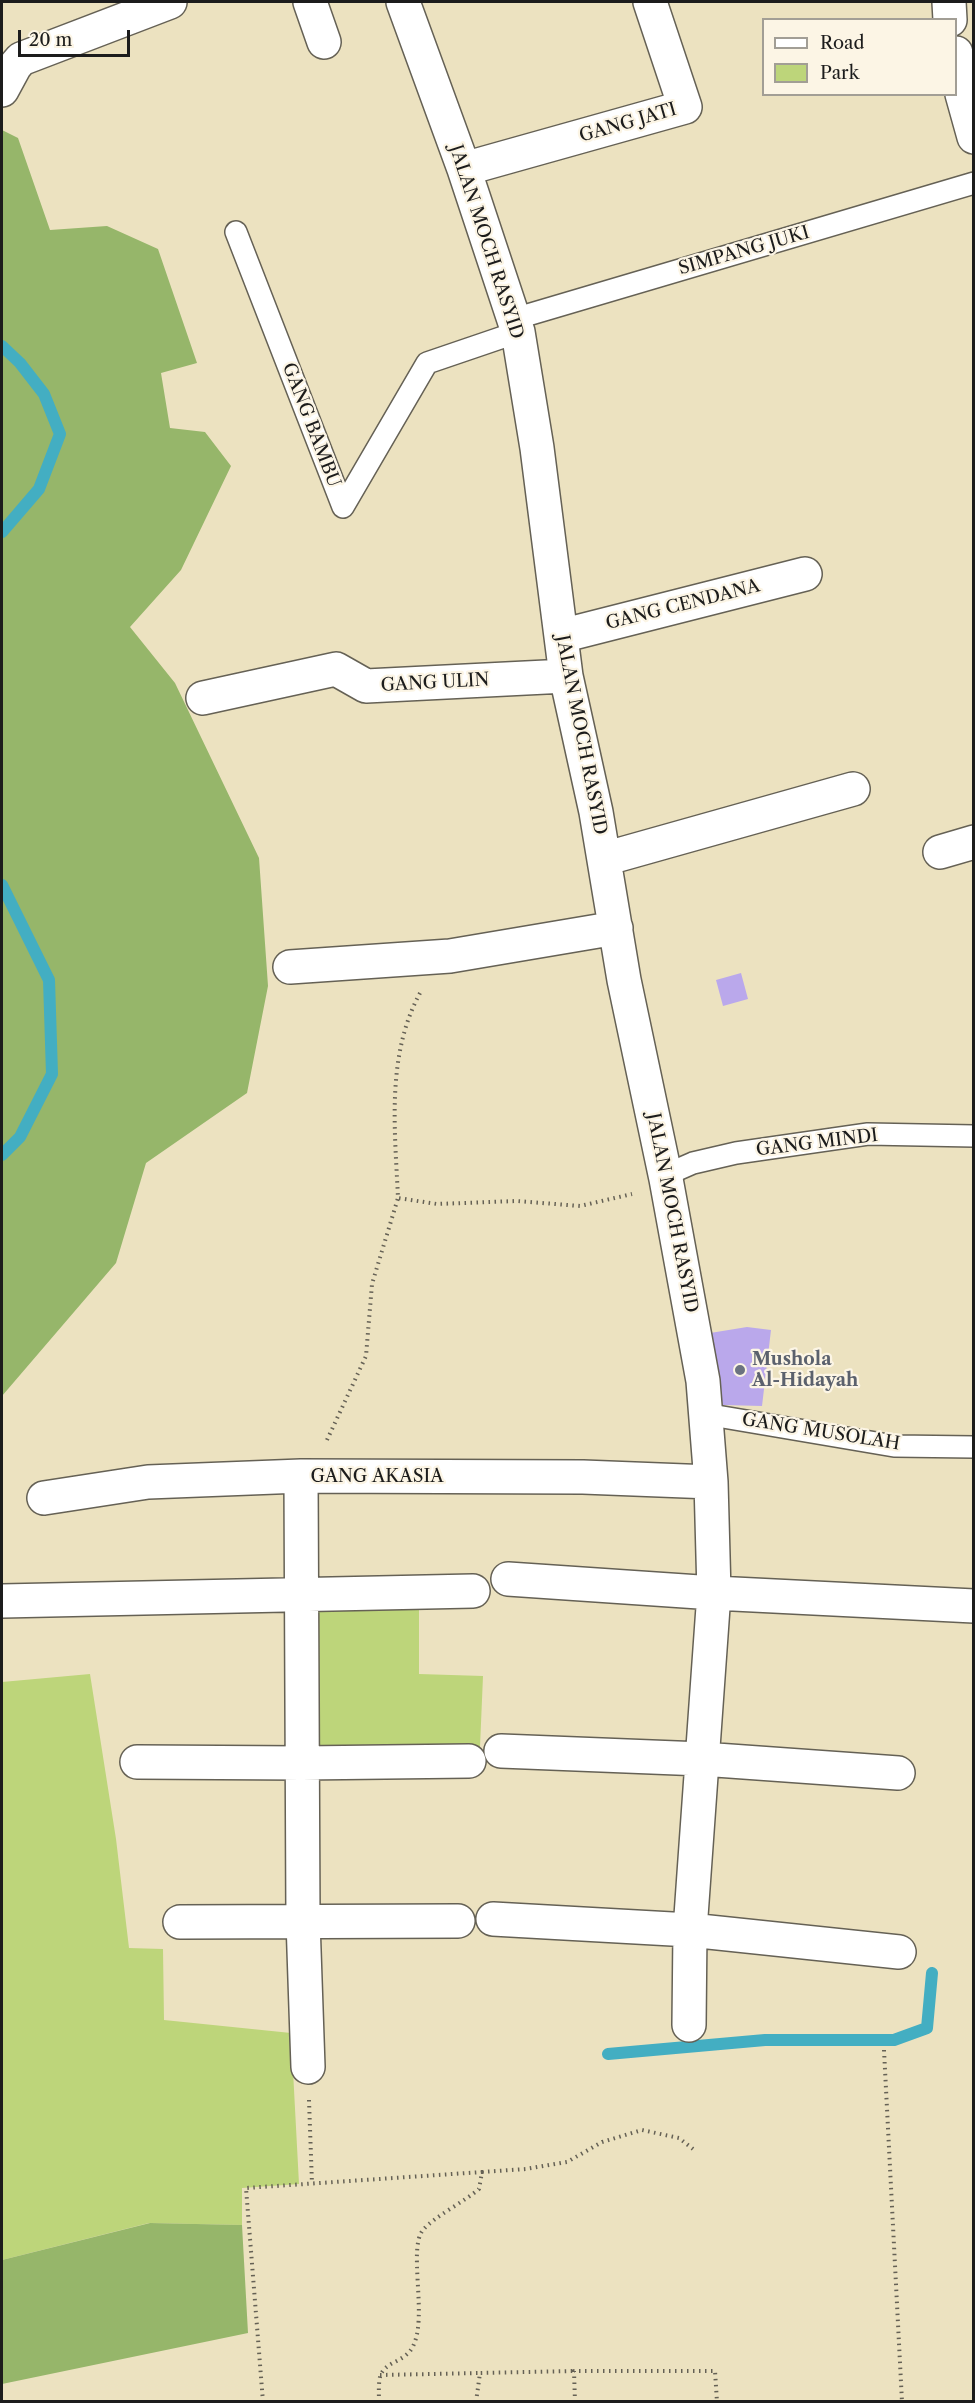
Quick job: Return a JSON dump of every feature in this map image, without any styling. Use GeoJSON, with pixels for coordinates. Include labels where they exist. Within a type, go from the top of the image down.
{"type":"FeatureCollection","features":[{"type":"Feature","properties":{"kind":"street"},"geometry":{"type":"LineString","coordinates":[[2,90],[21,59],[171,2]]}},
{"type":"Feature","properties":{"kind":"street"},"geometry":{"type":"LineString","coordinates":[[310,2],[324,42]]}},
{"type":"Feature","properties":{"kind":"street","name":"JALAN MOCH RASYID"},"geometry":{"type":"LineString","coordinates":[[403,2],[464,169],[516,325],[537,448],[566,676],[596,812],[624,980],[666,1179],[703,1381],[711,1482],[714,1593],[690,1930],[688,2025]]}},
{"type":"Feature","properties":{"kind":"street","name":"GANG JATI"},"geometry":{"type":"LineString","coordinates":[[464,169],[685,107],[650,2]]}},
{"type":"Feature","properties":{"kind":"street"},"geometry":{"type":"LineString","coordinates":[[949,2],[950,18]]}},
{"type":"Feature","properties":{"kind":"street"},"geometry":{"type":"LineString","coordinates":[[957,60],[962,94],[974,138]]}},
{"type":"Feature","properties":{"kind":"street","name":"GANG CENDANA"},"geometry":{"type":"LineString","coordinates":[[561,636],[805,574]]}},
{"type":"Feature","properties":{"kind":"street","name":"GANG ULIN"},"geometry":{"type":"LineString","coordinates":[[203,698],[336,669],[366,686],[566,676]]}},
{"type":"Feature","properties":{"kind":"street"},"geometry":{"type":"LineString","coordinates":[[604,859],[853,789]]}},
{"type":"Feature","properties":{"kind":"street"},"geometry":{"type":"LineString","coordinates":[[940,852],[974,842]]}},
{"type":"Feature","properties":{"kind":"street"},"geometry":{"type":"LineString","coordinates":[[290,967],[450,956],[616,928]]}},
{"type":"Feature","properties":{"kind":"street"},"geometry":{"type":"LineString","coordinates":[[301,1476],[303,1921],[308,2067]]}},
{"type":"Feature","properties":{"kind":"street","name":"GANG AKASIA"},"geometry":{"type":"LineString","coordinates":[[44,1498],[148,1482],[301,1476],[583,1477],[711,1482]]}},
{"type":"Feature","properties":{"kind":"street"},"geometry":{"type":"LineString","coordinates":[[508,1579],[714,1593],[974,1605]]}},
{"type":"Feature","properties":{"kind":"street"},"geometry":{"type":"LineString","coordinates":[[2,1601],[473,1591]]}},
{"type":"Feature","properties":{"kind":"street"},"geometry":{"type":"LineString","coordinates":[[501,1751],[702,1759],[898,1773]]}},
{"type":"Feature","properties":{"kind":"street"},"geometry":{"type":"LineString","coordinates":[[137,1762],[470,1761]]}},
{"type":"Feature","properties":{"kind":"street"},"geometry":{"type":"LineString","coordinates":[[493,1919],[690,1930],[899,1952]]}},
{"type":"Feature","properties":{"kind":"street"},"geometry":{"type":"LineString","coordinates":[[180,1922],[459,1920]]}},
{"type":"Feature","properties":{"kind":"lane","name":"SIMPANG JUKI"},"geometry":{"type":"LineString","coordinates":[[516,325],[974,183]]}},
{"type":"Feature","properties":{"kind":"lane","name":"GANG BAMBU"},"geometry":{"type":"LineString","coordinates":[[236,232],[344,507],[427,363],[516,325]]}},
{"type":"Feature","properties":{"kind":"lane","name":"GANG MINDI"},"geometry":{"type":"LineString","coordinates":[[666,1179],[677,1170],[693,1163],[736,1153],[868,1134],[974,1136]]}},
{"type":"Feature","properties":{"kind":"lane","name":"GANG MUSOLAH"},"geometry":{"type":"LineString","coordinates":[[705,1414],[894,1446],[974,1447]]}},
{"type":"Feature","properties":{"kind":"path"},"geometry":{"type":"LineString","coordinates":[[301,1476],[320,1454],[366,1356],[372,1284],[398,1198],[393,1100],[400,1048],[412,1008],[429,977],[450,956]]}},
{"type":"Feature","properties":{"kind":"path"},"geometry":{"type":"LineString","coordinates":[[398,1198],[437,1204],[517,1201],[580,1206],[627,1196],[666,1179]]}},
{"type":"Feature","properties":{"kind":"path"},"geometry":{"type":"LineString","coordinates":[[884,2050],[902,2402]]}},
{"type":"Feature","properties":{"kind":"path"},"geometry":{"type":"LineString","coordinates":[[308,2067],[312,2184]]}},
{"type":"Feature","properties":{"kind":"path"},"geometry":{"type":"LineString","coordinates":[[263,2402],[246,2188],[526,2169],[567,2162],[602,2142],[642,2130],[679,2138],[693,2149]]}},
{"type":"Feature","properties":{"kind":"path"},"geometry":{"type":"LineString","coordinates":[[379,2402],[380,2375],[386,2368],[408,2355],[415,2342],[420,2314],[417,2245],[422,2231],[435,2219],[479,2189],[482,2172]]}},
{"type":"Feature","properties":{"kind":"path"},"geometry":{"type":"LineString","coordinates":[[380,2375],[574,2370],[715,2371],[717,2402]]}},
{"type":"Feature","properties":{"kind":"path"},"geometry":{"type":"LineString","coordinates":[[574,2370],[575,2402]]}},
{"type":"Feature","properties":{"kind":"path"},"geometry":{"type":"LineString","coordinates":[[476,2402],[480,2373]]}},
{"type":"Feature","properties":{"kind":"green space"},"geometry":{"type":"Polygon","coordinates":[[[2,130],[18,138],[50,230],[107,226],[158,249],[197,363],[161,373],[170,428],[205,432],[231,466],[181,570],[130,627],[175,683],[259,858],[268,986],[247,1093],[146,1163],[116,1263],[2,1396],[2,130]]]}},
{"type":"Feature","properties":{"kind":"green space"},"geometry":{"type":"Polygon","coordinates":[[[419,1605],[419,1674],[483,1676],[480,1747],[318,1749],[317,1607],[419,1605]]]}},
{"type":"Feature","properties":{"kind":"green space"},"geometry":{"type":"Polygon","coordinates":[[[90,1674],[116,1839],[129,1948],[163,1949],[164,2020],[291,2033],[299,2184],[242,2188],[242,2225],[149,2223],[2,2260],[2,1682],[90,1674]]]}},
{"type":"Feature","properties":{"kind":"green space"},"geometry":{"type":"Polygon","coordinates":[[[150,2223],[242,2225],[248,2333],[2,2384],[2,2260],[150,2223]]]}},
{"type":"Feature","properties":{"kind":"building"},"geometry":{"type":"Polygon","coordinates":[[[741,973],[748,999],[723,1006],[716,980],[741,973]]]}},
{"type":"Feature","properties":{"kind":"building","name":"Mushola Al-Hidayah"},"geometry":{"type":"Polygon","coordinates":[[[747,1327],[771,1330],[762,1406],[723,1405],[704,1334],[747,1327]]]}},
{"type":"Feature","properties":{"kind":"waterway"},"geometry":{"type":"LineString","coordinates":[[2,346],[20,363],[44,394],[60,434],[39,489],[2,532]]}},
{"type":"Feature","properties":{"kind":"waterway"},"geometry":{"type":"LineString","coordinates":[[2,885],[49,980],[52,1074],[20,1137],[2,1155]]}},
{"type":"Feature","properties":{"kind":"waterway"},"geometry":{"type":"LineString","coordinates":[[608,2054],[765,2040],[894,2040],[927,2028],[932,1973]]}},
{"type":"Feature","properties":{"kind":"place","name":"Mushola Al-Hidayah"},"geometry":{"type":"Point","coordinates":[740,1370]}}]}
